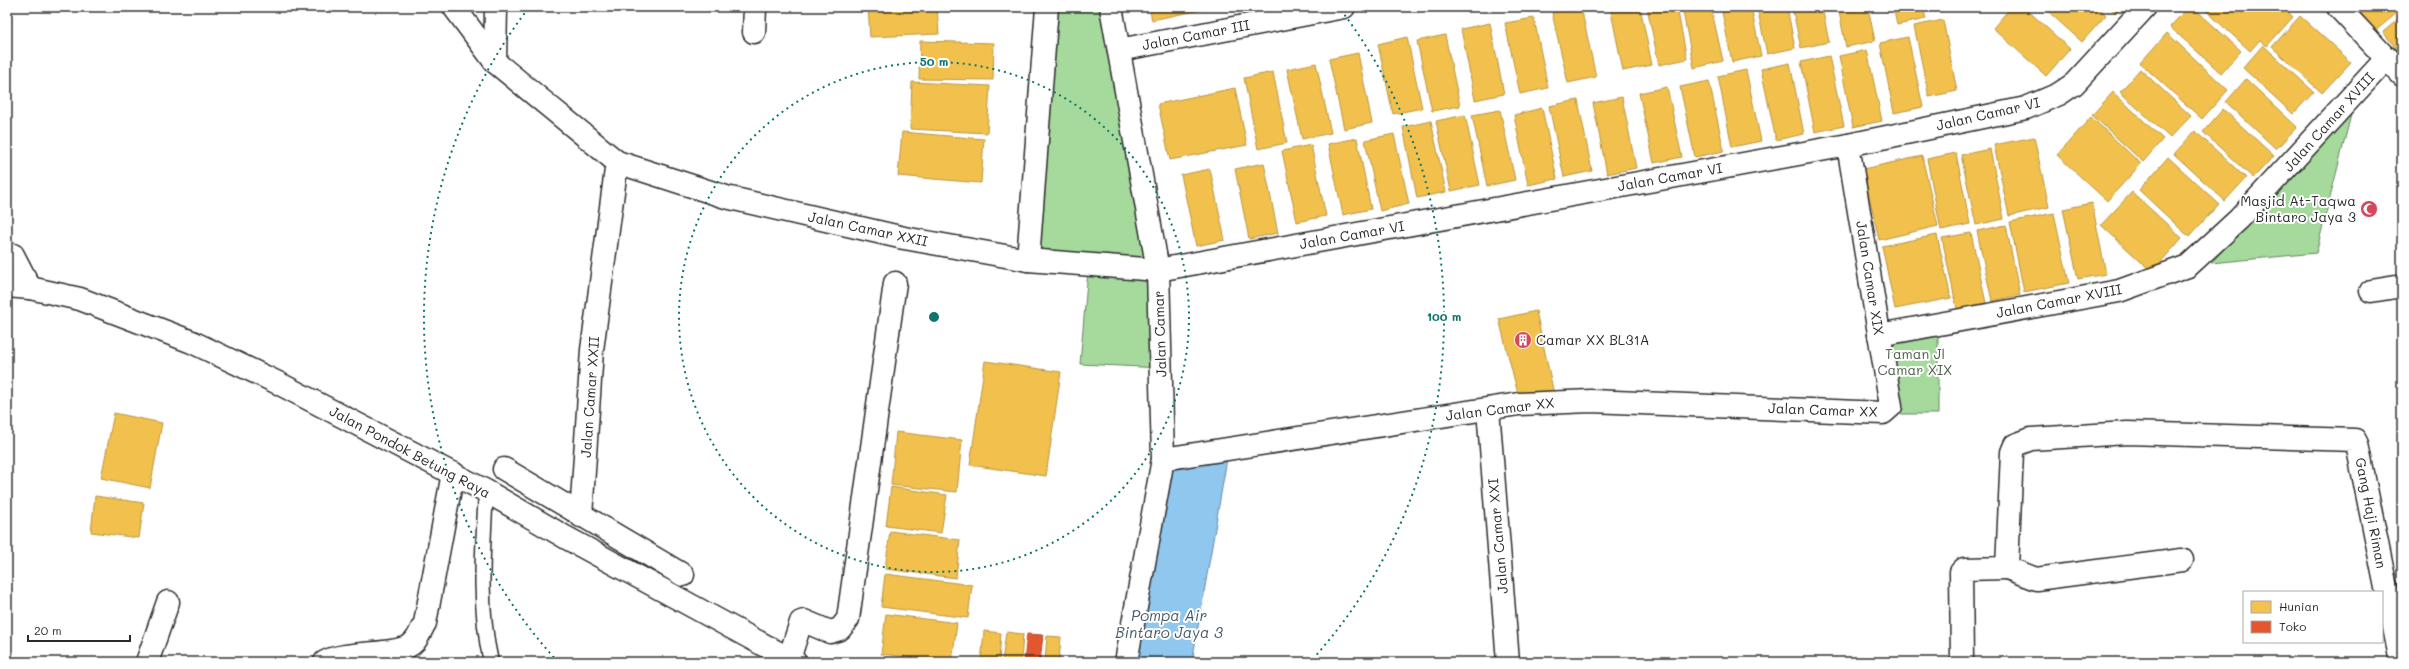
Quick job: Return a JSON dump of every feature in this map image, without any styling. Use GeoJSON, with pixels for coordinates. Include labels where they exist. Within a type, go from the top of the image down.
{"type":"FeatureCollection","features":[{"type":"Feature","properties":{"kind":"street","name":"Jalan Camar XXII"},"geometry":{"type":"LineString","coordinates":[[454,7],[494,62],[617,162],[726,197],[849,228],[1028,260],[1158,270]]}},
{"type":"Feature","properties":{"kind":"street"},"geometry":{"type":"LineString","coordinates":[[494,62],[496,7]]}},
{"type":"Feature","properties":{"kind":"street"},"geometry":{"type":"LineString","coordinates":[[754,32],[755,7]]}},
{"type":"Feature","properties":{"kind":"street"},"geometry":{"type":"LineString","coordinates":[[1028,260],[1047,7]]}},
{"type":"Feature","properties":{"kind":"street","name":"Jalan Camar"},"geometry":{"type":"LineString","coordinates":[[1111,7],[1158,270],[1163,459],[1126,662]]}},
{"type":"Feature","properties":{"kind":"street","name":"Jalan Camar III"},"geometry":{"type":"LineString","coordinates":[[1119,50],[1344,7]]}},
{"type":"Feature","properties":{"kind":"street","name":"Jalan Camar VI"},"geometry":{"type":"LineString","coordinates":[[1158,270],[1848,145],[2039,103],[2074,84],[2086,74],[2145,7]]}},
{"type":"Feature","properties":{"kind":"street"},"geometry":{"type":"LineString","coordinates":[[2338,7],[2402,75]]}},
{"type":"Feature","properties":{"kind":"street","name":"Jalan Camar XVIII"},"geometry":{"type":"LineString","coordinates":[[1879,335],[2119,291],[2188,266],[2240,219],[2387,58]]}},
{"type":"Feature","properties":{"kind":"street","name":"Jalan Camar XIX"},"geometry":{"type":"LineString","coordinates":[[1848,145],[1890,400],[1888,411]]}},
{"type":"Feature","properties":{"kind":"street","name":"Jalan Camar XXII"},"geometry":{"type":"LineString","coordinates":[[581,516],[592,350],[617,162]]}},
{"type":"Feature","properties":{"kind":"street"},"geometry":{"type":"LineString","coordinates":[[7,253],[13,255],[30,288]]}},
{"type":"Feature","properties":{"kind":"street"},"geometry":{"type":"LineString","coordinates":[[792,661],[801,622],[830,632],[840,629],[848,619],[894,282]]}},
{"type":"Feature","properties":{"kind":"street","name":"Jalan Pondok Betung Raya"},"geometry":{"type":"LineString","coordinates":[[7,286],[30,288],[80,299],[192,342],[278,383],[453,473],[565,537],[792,661]]}},
{"type":"Feature","properties":{"kind":"street"},"geometry":{"type":"LineString","coordinates":[[2371,291],[2402,286]]}},
{"type":"Feature","properties":{"kind":"street","name":"Jalan Camar XX"},"geometry":{"type":"LineString","coordinates":[[1163,459],[1519,404],[1591,401],[1878,414],[1888,411]]}},
{"type":"Feature","properties":{"kind":"street","name":"Jalan Camar XXI"},"geometry":{"type":"LineString","coordinates":[[1488,409],[1508,662]]}},
{"type":"Feature","properties":{"kind":"street","name":"Gang Haji Riman"},"geometry":{"type":"LineString","coordinates":[[2007,568],[2012,452],[2015,445],[2031,439],[2127,433],[2355,440],[2401,662]]}},
{"type":"Feature","properties":{"kind":"street"},"geometry":{"type":"LineString","coordinates":[[504,469],[581,516],[683,574]]}},
{"type":"Feature","properties":{"kind":"street"},"geometry":{"type":"LineString","coordinates":[[325,662],[346,655],[398,650],[414,643],[424,623],[453,473]]}},
{"type":"Feature","properties":{"kind":"street"},"geometry":{"type":"LineString","coordinates":[[1962,662],[1962,572],[1964,569],[2007,568],[2036,579],[2182,560]]}},
{"type":"Feature","properties":{"kind":"street"},"geometry":{"type":"LineString","coordinates":[[147,662],[168,602]]}},
{"type":"Feature","properties":{"kind":"lane"},"geometry":{"type":"LineString","coordinates":[[486,491],[482,587],[487,643],[491,662]]}},
{"type":"Feature","properties":{"kind":"green space"},"geometry":{"type":"Polygon","coordinates":[[[1052,7],[1110,7],[1157,267],[1037,253],[1052,7]]]}},
{"type":"Feature","properties":{"kind":"green space"},"geometry":{"type":"Polygon","coordinates":[[[2352,111],[2316,253],[2211,263],[2352,111]]]}},
{"type":"Feature","properties":{"kind":"green space"},"geometry":{"type":"Polygon","coordinates":[[[1088,270],[1158,270],[1161,368],[1080,364],[1088,270]]]}},
{"type":"Feature","properties":{"kind":"green space","name":"Taman Jl Camar XIX"},"geometry":{"type":"Polygon","coordinates":[[[1938,333],[1938,414],[1898,414],[1888,342],[1938,333]]]}},
{"type":"Feature","properties":{"kind":"water","name":"Pompa Air Bintaro Jaya 3"},"geometry":{"type":"Polygon","coordinates":[[[1228,453],[1192,662],[1133,662],[1168,464],[1228,453]]]}},
{"type":"Feature","properties":{"kind":"building: Hunian"},"geometry":{"type":"Polygon","coordinates":[[[868,7],[937,7],[939,34],[870,37],[868,7]]]}},
{"type":"Feature","properties":{"kind":"building: Hunian"},"geometry":{"type":"Polygon","coordinates":[[[1149,7],[1215,7],[1152,20],[1149,7]]]}},
{"type":"Feature","properties":{"kind":"building: Hunian"},"geometry":{"type":"Polygon","coordinates":[[[1581,7],[1596,77],[1568,83],[1552,13],[1581,7]]]}},
{"type":"Feature","properties":{"kind":"building: Hunian"},"geometry":{"type":"Polygon","coordinates":[[[1610,7],[1640,7],[1652,65],[1623,71],[1610,7]]]}},
{"type":"Feature","properties":{"kind":"building: Hunian"},"geometry":{"type":"Polygon","coordinates":[[[1647,7],[1677,7],[1687,59],[1659,65],[1647,7]]]}},
{"type":"Feature","properties":{"kind":"building: Hunian"},"geometry":{"type":"Polygon","coordinates":[[[1682,7],[1711,7],[1723,61],[1694,68],[1682,7]]]}},
{"type":"Feature","properties":{"kind":"building: Hunian"},"geometry":{"type":"Polygon","coordinates":[[[1721,7],[1751,7],[1761,56],[1732,62],[1721,7]]]}},
{"type":"Feature","properties":{"kind":"building: Hunian"},"geometry":{"type":"Polygon","coordinates":[[[1757,7],[1787,7],[1795,48],[1767,54],[1757,7]]]}},
{"type":"Feature","properties":{"kind":"building: Hunian"},"geometry":{"type":"Polygon","coordinates":[[[1792,7],[1822,7],[1829,42],[1801,48],[1792,7]]]}},
{"type":"Feature","properties":{"kind":"building: Hunian"},"geometry":{"type":"Polygon","coordinates":[[[1838,7],[1868,7],[1875,41],[1846,47],[1838,7]]]}},
{"type":"Feature","properties":{"kind":"building: Hunian"},"geometry":{"type":"Polygon","coordinates":[[[1893,7],[1923,7],[1926,19],[1897,25],[1893,7]]]}},
{"type":"Feature","properties":{"kind":"building: Hunian"},"geometry":{"type":"Polygon","coordinates":[[[2011,7],[2024,7],[2070,49],[2046,76],[1993,28],[2011,7]]]}},
{"type":"Feature","properties":{"kind":"building: Hunian"},"geometry":{"type":"Polygon","coordinates":[[[2043,7],[2098,7],[2106,15],[2082,42],[2043,7]]]}},
{"type":"Feature","properties":{"kind":"building: Hunian"},"geometry":{"type":"Polygon","coordinates":[[[2109,7],[2121,7],[2116,13],[2109,7]]]}},
{"type":"Feature","properties":{"kind":"building: Hunian"},"geometry":{"type":"Polygon","coordinates":[[[2188,7],[2193,7],[2241,51],[2221,73],[2170,27],[2188,7]]]}},
{"type":"Feature","properties":{"kind":"building: Hunian"},"geometry":{"type":"Polygon","coordinates":[[[2202,7],[2283,7],[2293,17],[2267,46],[2260,40],[2250,51],[2202,7]]]}},
{"type":"Feature","properties":{"kind":"building: Hunian"},"geometry":{"type":"Polygon","coordinates":[[[2356,7],[2402,7],[2402,9],[2375,31],[2356,7]]]}},
{"type":"Feature","properties":{"kind":"building: Hunian"},"geometry":{"type":"Polygon","coordinates":[[[2300,16],[2351,62],[2322,93],[2272,47],[2300,16]]]}},
{"type":"Feature","properties":{"kind":"building: Hunian"},"geometry":{"type":"Polygon","coordinates":[[[2402,16],[2402,56],[2383,32],[2402,16]]]}},
{"type":"Feature","properties":{"kind":"building: Hunian"},"geometry":{"type":"Polygon","coordinates":[[[1534,18],[1548,88],[1520,94],[1505,23],[1534,18]]]}},
{"type":"Feature","properties":{"kind":"building: Hunian"},"geometry":{"type":"Polygon","coordinates":[[[1943,20],[1957,91],[1929,97],[1914,26],[1943,20]]]}},
{"type":"Feature","properties":{"kind":"building: Hunian"},"geometry":{"type":"Polygon","coordinates":[[[1490,23],[1504,94],[1475,100],[1461,29],[1490,23]]]}},
{"type":"Feature","properties":{"kind":"building: Hunian"},"geometry":{"type":"Polygon","coordinates":[[[2167,33],[2228,90],[2202,119],[2140,63],[2167,33]]]}},
{"type":"Feature","properties":{"kind":"building: Hunian"},"geometry":{"type":"Polygon","coordinates":[[[1445,35],[1460,106],[1432,111],[1417,41],[1445,35]]]}},
{"type":"Feature","properties":{"kind":"building: Hunian"},"geometry":{"type":"Polygon","coordinates":[[[1407,37],[1422,108],[1393,114],[1378,44],[1407,37]]]}},
{"type":"Feature","properties":{"kind":"building: Hunian"},"geometry":{"type":"Polygon","coordinates":[[[1908,37],[1923,107],[1894,113],[1880,43],[1908,37]]]}},
{"type":"Feature","properties":{"kind":"building: Hunian"},"geometry":{"type":"Polygon","coordinates":[[[920,41],[994,43],[993,80],[919,79],[920,41]]]}},
{"type":"Feature","properties":{"kind":"building: Hunian"},"geometry":{"type":"Polygon","coordinates":[[[2263,45],[2314,92],[2293,114],[2243,68],[2263,45]]]}},
{"type":"Feature","properties":{"kind":"building: Hunian"},"geometry":{"type":"Polygon","coordinates":[[[1867,50],[1882,121],[1853,127],[1839,56],[1867,50]]]}},
{"type":"Feature","properties":{"kind":"building: Hunian"},"geometry":{"type":"Polygon","coordinates":[[[1358,53],[1372,123],[1344,129],[1329,59],[1358,53]]]}},
{"type":"Feature","properties":{"kind":"building: Hunian"},"geometry":{"type":"Polygon","coordinates":[[[1829,56],[1844,126],[1815,132],[1801,62],[1829,56]]]}},
{"type":"Feature","properties":{"kind":"building: Hunian"},"geometry":{"type":"Polygon","coordinates":[[[1316,63],[1331,133],[1302,139],[1287,69],[1316,63]]]}},
{"type":"Feature","properties":{"kind":"building: Hunian"},"geometry":{"type":"Polygon","coordinates":[[[1790,63],[1804,134],[1776,140],[1761,69],[1790,63]]]}},
{"type":"Feature","properties":{"kind":"building: Hunian"},"geometry":{"type":"Polygon","coordinates":[[[2140,69],[2191,116],[2170,138],[2120,92],[2140,69]]]}},
{"type":"Feature","properties":{"kind":"building: Hunian"},"geometry":{"type":"Polygon","coordinates":[[[1746,70],[1761,141],[1732,147],[1718,76],[1746,70]]]}},
{"type":"Feature","properties":{"kind":"building: Hunian"},"geometry":{"type":"Polygon","coordinates":[[[1273,72],[1287,143],[1258,149],[1244,78],[1273,72]]]}},
{"type":"Feature","properties":{"kind":"building: Hunian"},"geometry":{"type":"Polygon","coordinates":[[[2246,79],[2297,127],[2276,149],[2226,102],[2246,79]]]}},
{"type":"Feature","properties":{"kind":"building: Hunian"},"geometry":{"type":"Polygon","coordinates":[[[1709,81],[1724,151],[1695,157],[1680,87],[1709,81]]]}},
{"type":"Feature","properties":{"kind":"building: Hunian"},"geometry":{"type":"Polygon","coordinates":[[[912,82],[990,86],[987,133],[910,129],[912,82]]]}},
{"type":"Feature","properties":{"kind":"building: Hunian"},"geometry":{"type":"Polygon","coordinates":[[[1667,87],[1682,157],[1654,163],[1639,93],[1667,87]]]}},
{"type":"Feature","properties":{"kind":"building: Hunian"},"geometry":{"type":"Polygon","coordinates":[[[1235,88],[1247,145],[1170,160],[1158,104],[1235,88]]]}},
{"type":"Feature","properties":{"kind":"building: Hunian"},"geometry":{"type":"Polygon","coordinates":[[[2113,92],[2163,139],[2143,162],[2092,115],[2113,92]]]}},
{"type":"Feature","properties":{"kind":"building: Hunian"},"geometry":{"type":"Polygon","coordinates":[[[1622,97],[1636,168],[1607,174],[1593,103],[1622,97]]]}},
{"type":"Feature","properties":{"kind":"building: Hunian"},"geometry":{"type":"Polygon","coordinates":[[[1578,100],[1592,171],[1564,177],[1549,106],[1578,100]]]}},
{"type":"Feature","properties":{"kind":"building: Hunian"},"geometry":{"type":"Polygon","coordinates":[[[1542,108],[1557,179],[1528,185],[1514,115],[1542,108]]]}},
{"type":"Feature","properties":{"kind":"building: Hunian"},"geometry":{"type":"Polygon","coordinates":[[[2223,109],[2274,156],[2253,178],[2203,132],[2223,109]]]}},
{"type":"Feature","properties":{"kind":"building: Hunian"},"geometry":{"type":"Polygon","coordinates":[[[1500,110],[1515,180],[1487,186],[1472,115],[1500,110]]]}},
{"type":"Feature","properties":{"kind":"building: Hunian"},"geometry":{"type":"Polygon","coordinates":[[[1465,115],[1480,185],[1451,191],[1436,121],[1465,115]]]}},
{"type":"Feature","properties":{"kind":"building: Hunian"},"geometry":{"type":"Polygon","coordinates":[[[2091,117],[2141,164],[2107,201],[2057,155],[2091,117]]]}},
{"type":"Feature","properties":{"kind":"building: Hunian"},"geometry":{"type":"Polygon","coordinates":[[[1431,121],[1446,192],[1417,198],[1403,127],[1431,121]]]}},
{"type":"Feature","properties":{"kind":"building: Hunian"},"geometry":{"type":"Polygon","coordinates":[[[2195,131],[2246,178],[2225,201],[2174,154],[2195,131]]]}},
{"type":"Feature","properties":{"kind":"building: Hunian"},"geometry":{"type":"Polygon","coordinates":[[[902,132],[984,139],[981,183],[898,176],[902,132]]]}},
{"type":"Feature","properties":{"kind":"building: Hunian"},"geometry":{"type":"Polygon","coordinates":[[[1394,134],[1409,204],[1380,211],[1365,140],[1394,134]]]}},
{"type":"Feature","properties":{"kind":"building: Hunian"},"geometry":{"type":"Polygon","coordinates":[[[2034,137],[2049,207],[2009,216],[1994,145],[2034,137]]]}},
{"type":"Feature","properties":{"kind":"building: Hunian"},"geometry":{"type":"Polygon","coordinates":[[[1357,138],[1371,209],[1343,215],[1328,144],[1357,138]]]}},
{"type":"Feature","properties":{"kind":"building: Hunian"},"geometry":{"type":"Polygon","coordinates":[[[1311,145],[1326,216],[1297,222],[1282,151],[1311,145]]]}},
{"type":"Feature","properties":{"kind":"building: Hunian"},"geometry":{"type":"Polygon","coordinates":[[[1990,149],[2004,219],[1976,225],[1961,155],[1990,149]]]}},
{"type":"Feature","properties":{"kind":"building: Hunian"},"geometry":{"type":"Polygon","coordinates":[[[1956,153],[1970,224],[1941,230],[1927,159],[1956,153]]]}},
{"type":"Feature","properties":{"kind":"building: Hunian"},"geometry":{"type":"Polygon","coordinates":[[[1922,156],[1938,226],[1879,240],[1863,169],[1922,156]]]}},
{"type":"Feature","properties":{"kind":"building: Hunian"},"geometry":{"type":"Polygon","coordinates":[[[2168,157],[2219,204],[2189,237],[2139,190],[2168,157]]]}},
{"type":"Feature","properties":{"kind":"building: Hunian"},"geometry":{"type":"Polygon","coordinates":[[[1264,163],[1278,233],[1249,239],[1235,169],[1264,163]]]}},
{"type":"Feature","properties":{"kind":"building: Hunian"},"geometry":{"type":"Polygon","coordinates":[[[1210,169],[1225,240],[1196,246],[1181,175],[1210,169]]]}},
{"type":"Feature","properties":{"kind":"building: Hunian"},"geometry":{"type":"Polygon","coordinates":[[[2132,192],[2182,238],[2152,272],[2101,225],[2132,192]]]}},
{"type":"Feature","properties":{"kind":"building: Hunian"},"geometry":{"type":"Polygon","coordinates":[[[2092,203],[2106,274],[2078,279],[2063,209],[2092,203]]]}},
{"type":"Feature","properties":{"kind":"building: Hunian"},"geometry":{"type":"Polygon","coordinates":[[[2054,213],[2069,283],[2024,292],[2010,222],[2054,213]]]}},
{"type":"Feature","properties":{"kind":"building: Hunian"},"geometry":{"type":"Polygon","coordinates":[[[2006,225],[2020,295],[1992,301],[1977,231],[2006,225]]]}},
{"type":"Feature","properties":{"kind":"building: Hunian"},"geometry":{"type":"Polygon","coordinates":[[[1971,233],[1986,303],[1957,309],[1942,238],[1971,233]]]}},
{"type":"Feature","properties":{"kind":"building: Hunian"},"geometry":{"type":"Polygon","coordinates":[[[1937,235],[1951,298],[1895,309],[1882,246],[1937,235]]]}},
{"type":"Feature","properties":{"kind":"building: Hunian","name":"Camar XX BL31A"},"geometry":{"type":"Polygon","coordinates":[[[1536,311],[1554,394],[1518,394],[1499,319],[1536,311]]]}},
{"type":"Feature","properties":{"kind":"building: Hunian"},"geometry":{"type":"Polygon","coordinates":[[[985,361],[1061,372],[1046,476],[970,465],[985,361]]]}},
{"type":"Feature","properties":{"kind":"building: Hunian"},"geometry":{"type":"Polygon","coordinates":[[[114,413],[162,423],[150,488],[101,478],[114,413]]]}},
{"type":"Feature","properties":{"kind":"building: Hunian"},"geometry":{"type":"Polygon","coordinates":[[[896,432],[962,440],[957,492],[891,485],[896,432]]]}},
{"type":"Feature","properties":{"kind":"building: Hunian"},"geometry":{"type":"Polygon","coordinates":[[[891,487],[947,495],[941,533],[886,526],[891,487]]]}},
{"type":"Feature","properties":{"kind":"building: Hunian"},"geometry":{"type":"Polygon","coordinates":[[[95,496],[144,503],[139,538],[91,532],[95,496]]]}},
{"type":"Feature","properties":{"kind":"building: Hunian"},"geometry":{"type":"Polygon","coordinates":[[[890,531],[960,540],[956,578],[885,569],[890,531]]]}},
{"type":"Feature","properties":{"kind":"building: Hunian"},"geometry":{"type":"Polygon","coordinates":[[[885,574],[972,585],[968,618],[881,607],[885,574]]]}},
{"type":"Feature","properties":{"kind":"building: Hunian"},"geometry":{"type":"Polygon","coordinates":[[[886,614],[957,623],[952,662],[881,654],[886,614]]]}},
{"type":"Feature","properties":{"kind":"building: Hunian"},"geometry":{"type":"Polygon","coordinates":[[[984,631],[1001,633],[999,662],[981,662],[984,631]]]}},
{"type":"Feature","properties":{"kind":"building: Hunian"},"geometry":{"type":"Polygon","coordinates":[[[1006,632],[1023,634],[1021,662],[1002,662],[1006,632]]]}},
{"type":"Feature","properties":{"kind":"building: Hunian"},"geometry":{"type":"Polygon","coordinates":[[[1047,636],[1061,637],[1059,662],[1045,662],[1047,636]]]}},
{"type":"Feature","properties":{"kind":"building: Toko"},"geometry":{"type":"Polygon","coordinates":[[[1027,634],[1043,635],[1040,662],[1024,662],[1027,634]]]}},
{"type":"Feature","properties":{"kind":"place","name":"Masjid At-Taqwa Bintaro Jaya 3"},"geometry":{"type":"Point","coordinates":[2369,209]}},
{"type":"Feature","properties":{"kind":"place","name":"Camar XX BL31A"},"geometry":{"type":"Point","coordinates":[1523,340]}}]}
